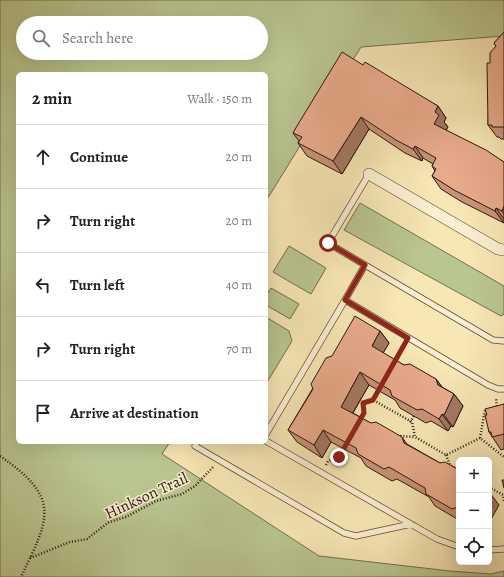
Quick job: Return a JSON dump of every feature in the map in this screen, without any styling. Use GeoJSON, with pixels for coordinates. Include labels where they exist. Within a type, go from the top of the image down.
{"type":"FeatureCollection","features":[{"type":"Feature","properties":{"kind":"street"},"geometry":{"type":"LineString","coordinates":[[369,174],[498,249],[504,250]]}},
{"type":"Feature","properties":{"kind":"lane"},"geometry":{"type":"LineString","coordinates":[[369,174],[328,243],[493,340],[504,341]]}},
{"type":"Feature","properties":{"kind":"lane"},"geometry":{"type":"LineString","coordinates":[[268,431],[365,265]]}},
{"type":"Feature","properties":{"kind":"lane"},"geometry":{"type":"LineString","coordinates":[[345,300],[488,385],[496,388],[504,388]]}},
{"type":"Feature","properties":{"kind":"lane"},"geometry":{"type":"LineString","coordinates":[[268,441],[437,539],[456,546]]}},
{"type":"Feature","properties":{"kind":"lane"},"geometry":{"type":"LineString","coordinates":[[196,444],[195,446],[344,533],[356,536],[411,524]]}},
{"type":"Feature","properties":{"kind":"lane"},"geometry":{"type":"LineString","coordinates":[[492,550],[504,549]]}},
{"type":"Feature","properties":{"kind":"path"},"geometry":{"type":"LineString","coordinates":[[393,366],[408,338]]}},
{"type":"Feature","properties":{"kind":"path"},"geometry":{"type":"LineString","coordinates":[[359,401],[363,403],[373,400],[381,386]]}},
{"type":"Feature","properties":{"kind":"path"},"geometry":{"type":"LineString","coordinates":[[480,438],[485,410],[497,407],[496,388]]}},
{"type":"Feature","properties":{"kind":"path"},"geometry":{"type":"LineString","coordinates":[[373,400],[410,422],[415,437]]}},
{"type":"Feature","properties":{"kind":"path"},"geometry":{"type":"LineString","coordinates":[[356,425],[364,413],[363,403]]}},
{"type":"Feature","properties":{"kind":"path"},"geometry":{"type":"LineString","coordinates":[[410,422],[414,416]]}},
{"type":"Feature","properties":{"kind":"path"},"geometry":{"type":"LineString","coordinates":[[398,442],[401,436],[415,437],[446,455],[450,465],[456,468]]}},
{"type":"Feature","properties":{"kind":"path"},"geometry":{"type":"LineString","coordinates":[[446,455],[480,438]]}},
{"type":"Feature","properties":{"kind":"path"},"geometry":{"type":"LineString","coordinates":[[480,438],[504,457]]}},
{"type":"Feature","properties":{"kind":"path"},"geometry":{"type":"LineString","coordinates":[[321,472],[328,461],[339,457],[346,444]]}},
{"type":"Feature","properties":{"kind":"path"},"geometry":{"type":"LineString","coordinates":[[0,456],[20,470],[34,483],[44,504],[43,522],[30,558],[21,577]]}},
{"type":"Feature","properties":{"kind":"path","name":"Hinkson Trail"},"geometry":{"type":"LineString","coordinates":[[30,558],[70,542],[87,538],[109,522],[126,517],[156,501],[182,494],[196,486],[219,460]]}},
{"type":"Feature","properties":{"kind":"path"},"geometry":{"type":"LineString","coordinates":[[492,489],[502,495],[504,501]]}},
{"type":"Feature","properties":{"kind":"green space"},"geometry":{"type":"Polygon","coordinates":[[[0,0],[504,0],[504,36],[361,47],[268,198],[268,72],[16,72],[16,444],[169,444],[162,454],[319,556],[450,571],[491,574],[504,571],[504,577],[0,577],[0,0]]]}},
{"type":"Feature","properties":{"kind":"green space"},"geometry":{"type":"Polygon","coordinates":[[[360,203],[504,286],[504,314],[501,316],[344,230],[360,203]]]}},
{"type":"Feature","properties":{"kind":"green space"},"geometry":{"type":"Polygon","coordinates":[[[289,246],[326,268],[311,294],[273,272],[289,246]]]}},
{"type":"Feature","properties":{"kind":"green space"},"geometry":{"type":"Polygon","coordinates":[[[271,288],[299,304],[290,319],[268,306],[268,293],[271,288]]]}},
{"type":"Feature","properties":{"kind":"green space"},"geometry":{"type":"Polygon","coordinates":[[[268,318],[289,331],[292,341],[268,381],[268,318]]]}},
{"type":"Feature","properties":{"kind":"building"},"geometry":{"type":"Polygon","coordinates":[[[504,32],[504,127],[492,127],[492,125],[488,125],[487,63],[490,63],[490,53],[496,46],[494,43],[504,32]]]}},
{"type":"Feature","properties":{"kind":"building"},"geometry":{"type":"Polygon","coordinates":[[[342,52],[363,65],[365,62],[438,106],[435,112],[439,115],[434,124],[486,150],[504,162],[504,206],[502,211],[496,208],[495,211],[454,190],[432,176],[436,169],[432,166],[436,158],[415,146],[413,149],[396,140],[361,117],[333,161],[298,143],[302,137],[293,133],[342,52]]]}},
{"type":"Feature","properties":{"kind":"building"},"geometry":{"type":"Polygon","coordinates":[[[355,316],[380,331],[372,346],[404,365],[410,364],[436,379],[438,385],[454,394],[444,415],[442,414],[439,419],[422,409],[417,410],[392,396],[390,390],[360,372],[341,407],[371,423],[376,422],[402,437],[404,443],[440,463],[445,462],[456,468],[456,508],[452,509],[426,494],[425,488],[389,467],[384,469],[358,454],[356,448],[323,430],[314,445],[288,430],[313,389],[311,384],[326,358],[332,356],[355,316]]]}},
{"type":"Feature","properties":{"kind":"building"},"geometry":{"type":"Polygon","coordinates":[[[504,404],[504,434],[492,437],[491,432],[489,432],[485,409],[504,404]]]}},
{"type":"Feature","properties":{"kind":"route"},"geometry":{"type":"LineString","coordinates":[[328,243],[365,265],[345,300],[408,338],[373,400],[363,403],[364,413],[339,457]]}}]}
